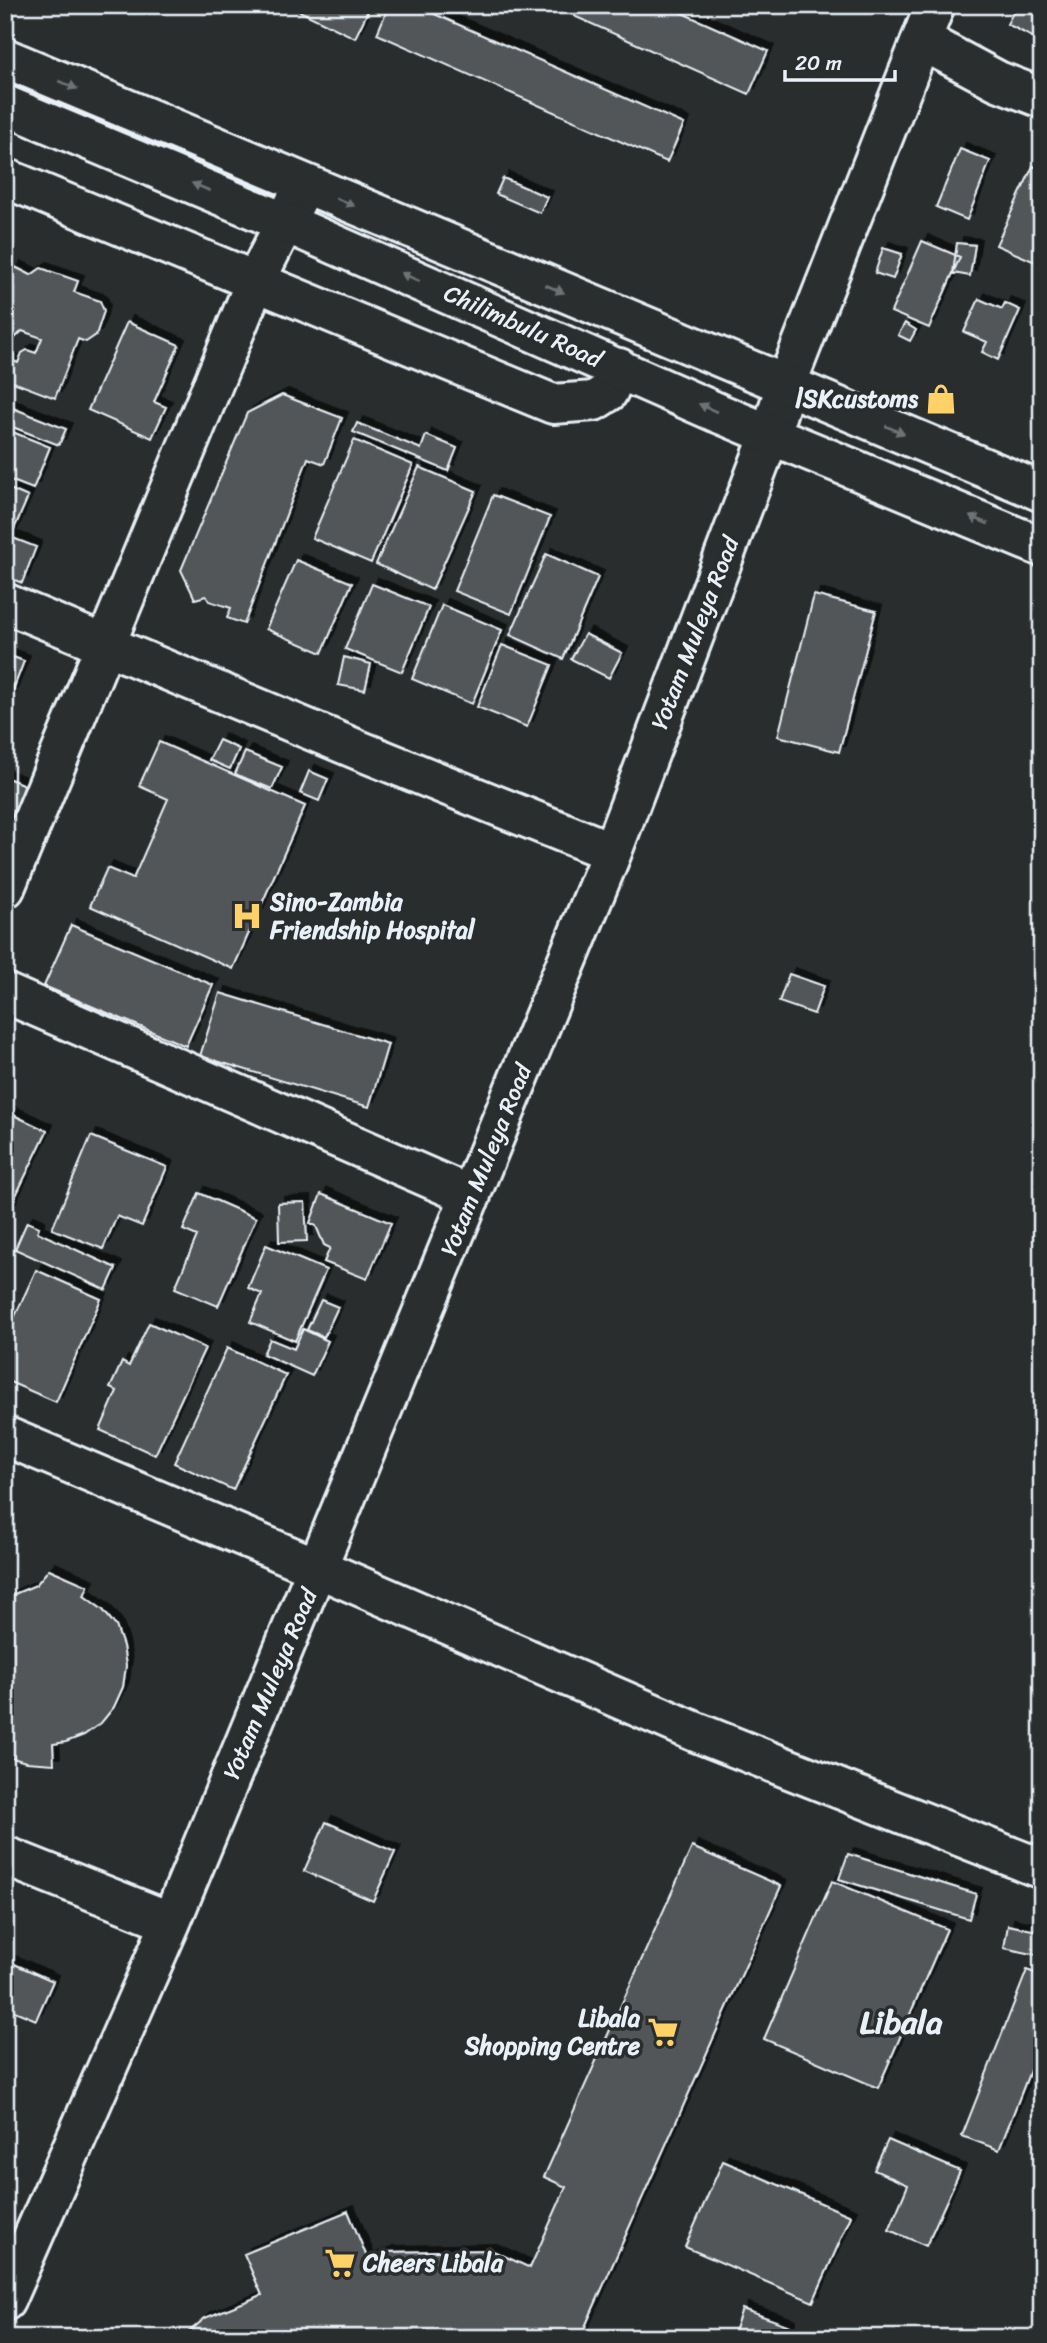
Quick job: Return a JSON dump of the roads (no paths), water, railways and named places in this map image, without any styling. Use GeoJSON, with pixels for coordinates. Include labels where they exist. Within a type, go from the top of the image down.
{"type":"FeatureCollection","features":[{"type":"Feature","properties":{"kind":"street","name":"Yotam Muleya Road"},"geometry":{"type":"LineString","coordinates":[[5,2301],[171,1922],[612,852],[771,435],[786,385],[935,5]]}},
{"type":"Feature","properties":{"kind":"street"},"geometry":{"type":"LineString","coordinates":[[921,40],[998,81],[1042,98]]}},
{"type":"Feature","properties":{"kind":"street","name":"Chilimbulu Road"},"geometry":{"type":"LineString","coordinates":[[5,58],[1042,492]]}},
{"type":"Feature","properties":{"kind":"street","name":"Chilimbulu Road"},"geometry":{"type":"LineString","coordinates":[[5,105],[286,223],[771,435],[1042,547]]}},
{"type":"Feature","properties":{"kind":"street"},"geometry":{"type":"LineString","coordinates":[[5,178],[553,404],[594,401],[608,392],[619,368]]}},
{"type":"Feature","properties":{"kind":"street"},"geometry":{"type":"LineString","coordinates":[[5,888],[256,280],[304,185]]}},
{"type":"Feature","properties":{"kind":"street"},"geometry":{"type":"LineString","coordinates":[[5,603],[612,852]]}},
{"type":"Feature","properties":{"kind":"street"},"geometry":{"type":"LineString","coordinates":[[5,993],[471,1196]]}},
{"type":"Feature","properties":{"kind":"street"},"geometry":{"type":"LineString","coordinates":[[5,1436],[696,1732],[1042,1870]]}},
{"type":"Feature","properties":{"kind":"street"},"geometry":{"type":"LineString","coordinates":[[5,1856],[171,1922]]}},
{"type":"Feature","properties":{"kind":"place","name":"lSKcustoms"},"geometry":{"type":"Point","coordinates":[941,399]}},
{"type":"Feature","properties":{"kind":"place","name":"Sino-Zambia Friendship Hospital"},"geometry":{"type":"Point","coordinates":[247,916]}},
{"type":"Feature","properties":{"kind":"place","name":"Libala Shopping Centre"},"geometry":{"type":"Point","coordinates":[663,2032]}},
{"type":"Feature","properties":{"kind":"place","name":"Cheers Libala"},"geometry":{"type":"Point","coordinates":[340,2263]}},
{"type":"Feature","properties":{"kind":"district","name":"Libala"},"geometry":{"type":"Point","coordinates":[901,2022]}}]}
